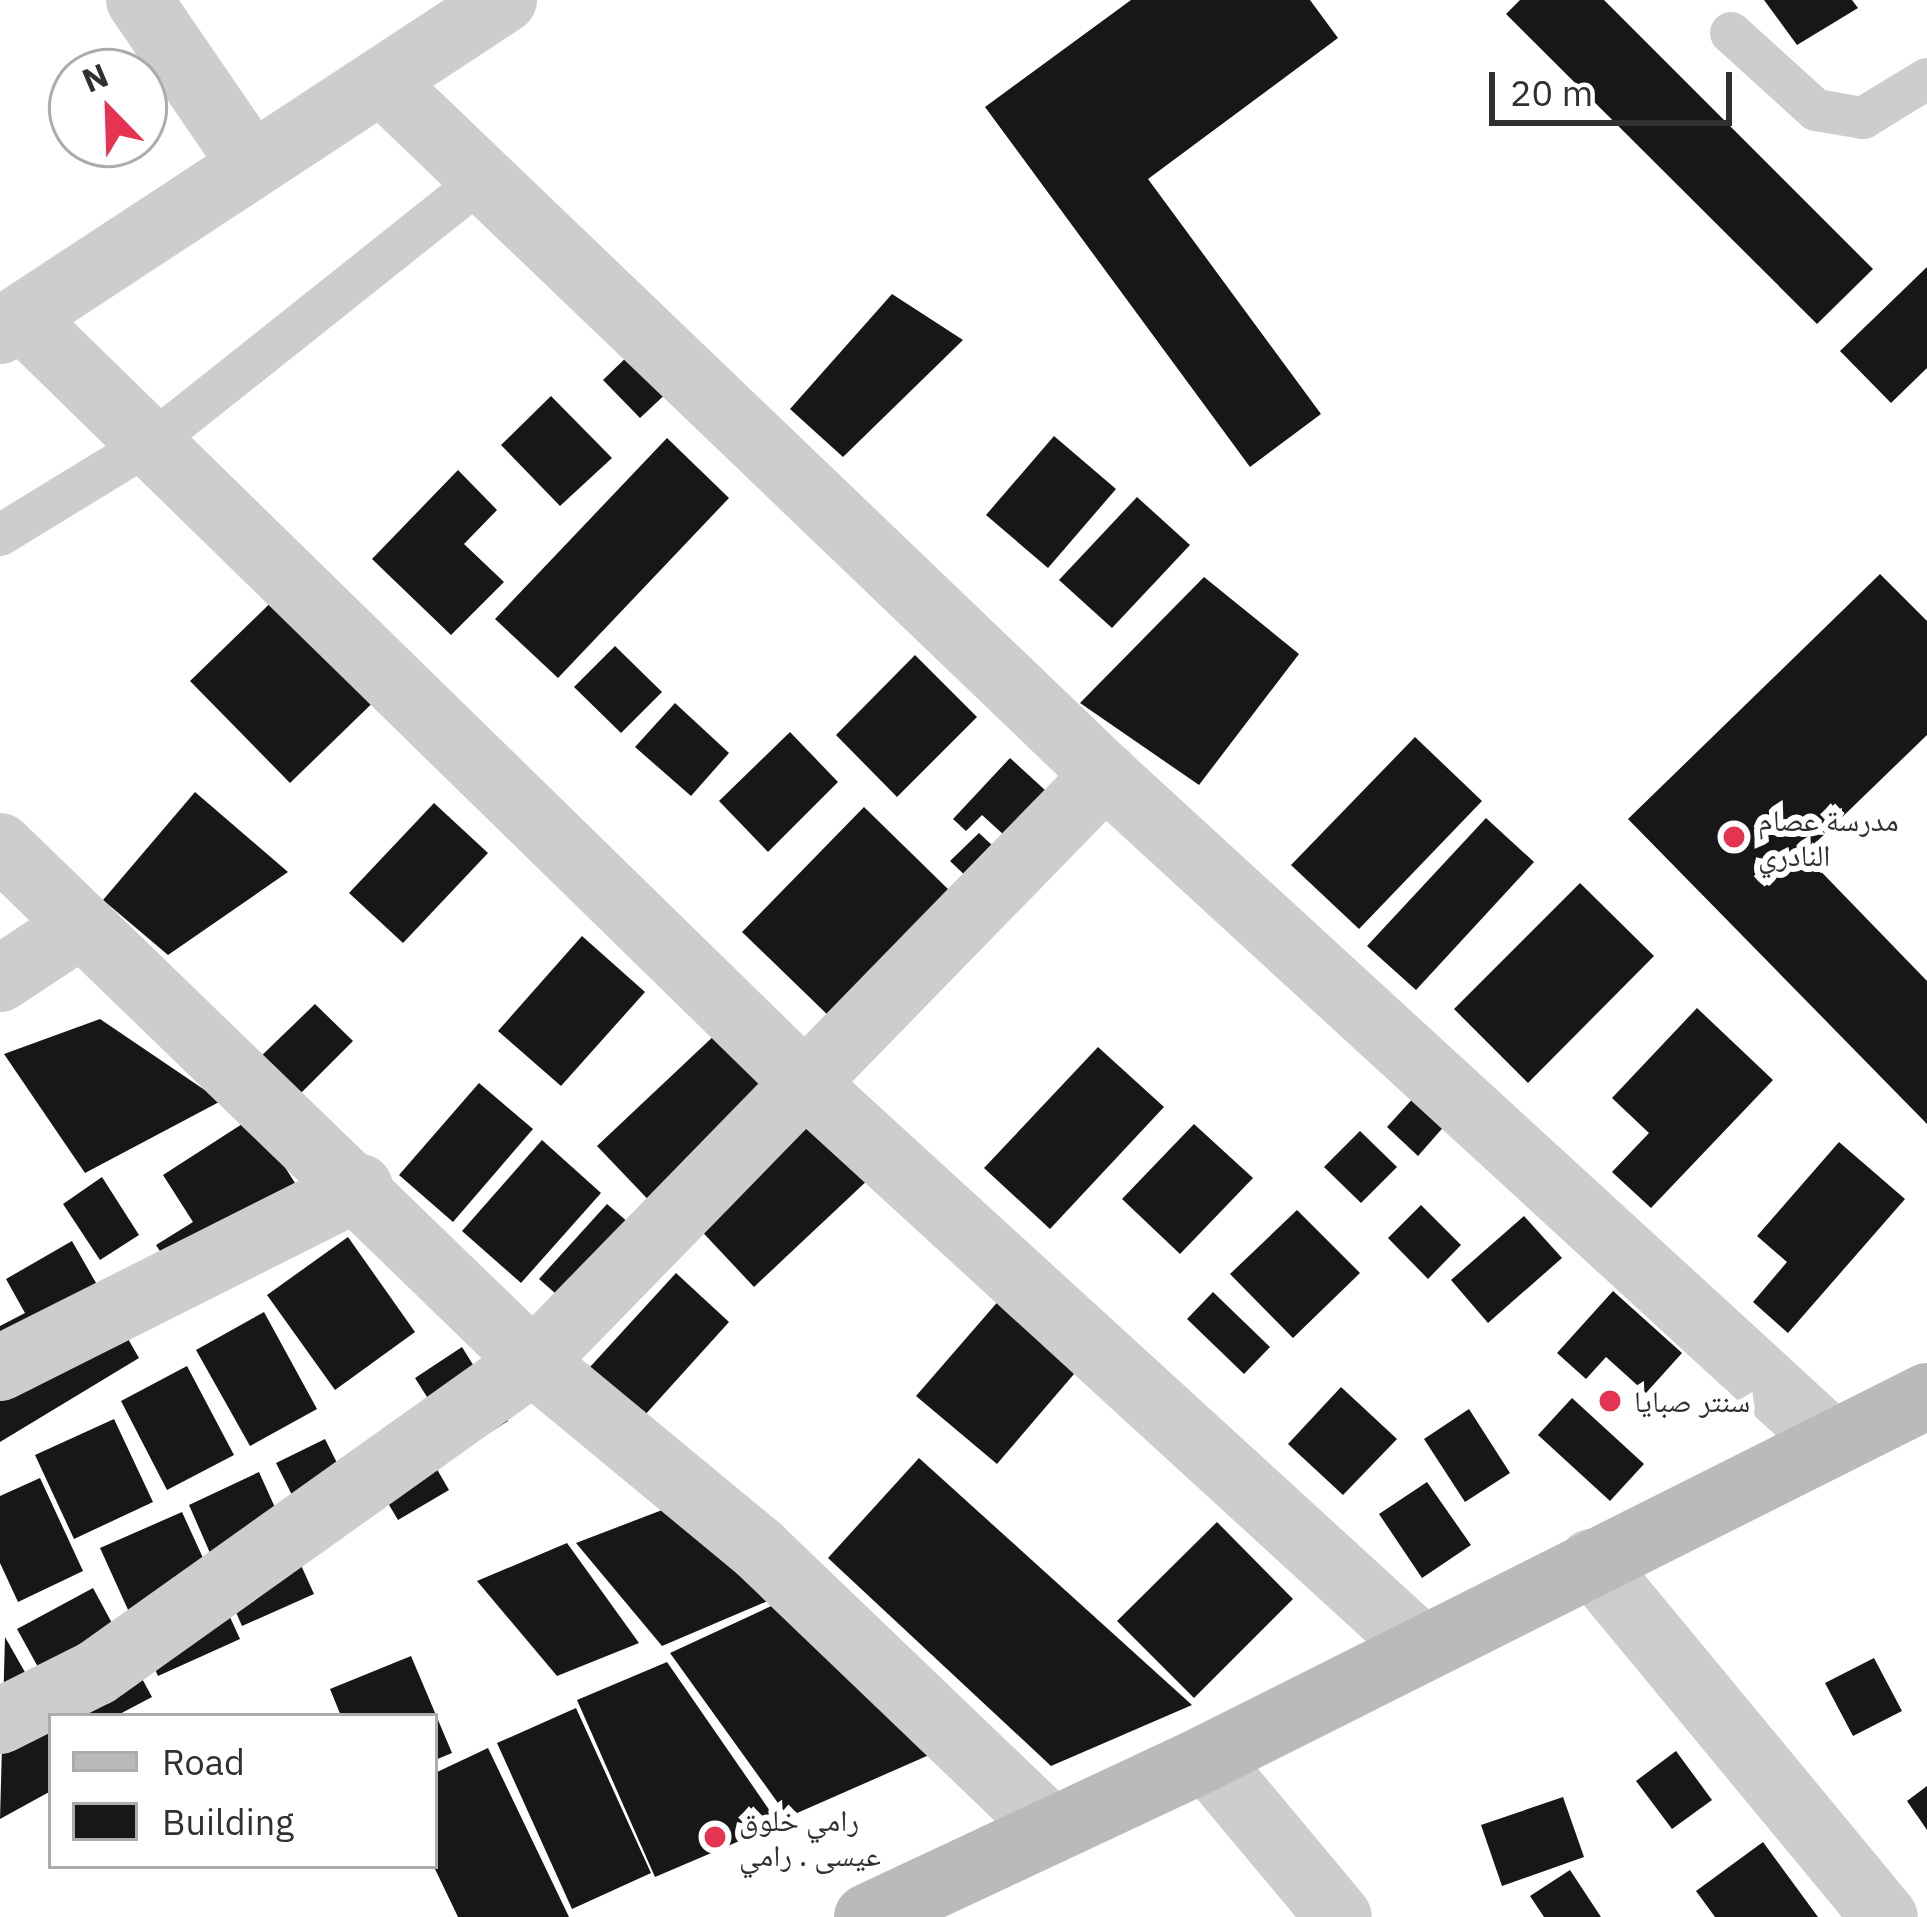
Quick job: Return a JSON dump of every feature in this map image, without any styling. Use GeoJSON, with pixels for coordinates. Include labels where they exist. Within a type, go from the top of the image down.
{"type":"FeatureCollection","features":[{"type":"Feature","properties":{"kind":"main road"},"geometry":{"type":"LineString","coordinates":[[867,1917],[1206,1758],[1420,1646],[1927,1396]]}},
{"type":"Feature","properties":{"kind":"street"},"geometry":{"type":"LineString","coordinates":[[139,0],[252,165]]}},
{"type":"Feature","properties":{"kind":"street"},"geometry":{"type":"LineString","coordinates":[[504,0],[11,325],[151,443],[808,1086],[1420,1646]]}},
{"type":"Feature","properties":{"kind":"street"},"geometry":{"type":"LineString","coordinates":[[381,81],[1105,775],[1833,1443]]}},
{"type":"Feature","properties":{"kind":"street"},"geometry":{"type":"LineString","coordinates":[[0,1721],[96,1673],[533,1362],[808,1086],[1105,775]]}},
{"type":"Feature","properties":{"kind":"street"},"geometry":{"type":"LineString","coordinates":[[0,846],[77,928],[360,1187],[533,1362],[760,1550],[1052,1829]]}},
{"type":"Feature","properties":{"kind":"street"},"geometry":{"type":"LineString","coordinates":[[0,979],[77,928]]}},
{"type":"Feature","properties":{"kind":"street"},"geometry":{"type":"LineString","coordinates":[[0,1368],[360,1187]]}},
{"type":"Feature","properties":{"kind":"street"},"geometry":{"type":"LineString","coordinates":[[1591,1562],[1885,1917]]}},
{"type":"Feature","properties":{"kind":"street"},"geometry":{"type":"LineString","coordinates":[[1206,1758],[1339,1917]]}},
{"type":"Feature","properties":{"kind":"lane"},"geometry":{"type":"LineString","coordinates":[[1731,33],[1816,110],[1863,118],[1927,79]]}},
{"type":"Feature","properties":{"kind":"lane"},"geometry":{"type":"LineString","coordinates":[[0,535],[151,443],[483,179]]}},
{"type":"Feature","properties":{"kind":"building"},"geometry":{"type":"Polygon","coordinates":[[[1131,0],[1310,0],[1338,38],[1148,179],[1321,414],[1250,467],[985,107],[1131,0]]]}},
{"type":"Feature","properties":{"kind":"building"},"geometry":{"type":"Polygon","coordinates":[[[1520,0],[1604,0],[1873,269],[1817,324],[1506,14],[1520,0]]]}},
{"type":"Feature","properties":{"kind":"building"},"geometry":{"type":"Polygon","coordinates":[[[1764,0],[1852,0],[1858,8],[1797,45],[1764,0]]]}},
{"type":"Feature","properties":{"kind":"building"},"geometry":{"type":"Polygon","coordinates":[[[1927,267],[1927,368],[1891,403],[1840,351],[1927,267]]]}},
{"type":"Feature","properties":{"kind":"building"},"geometry":{"type":"Polygon","coordinates":[[[892,294],[963,340],[843,457],[790,409],[892,294]]]}},
{"type":"Feature","properties":{"kind":"building"},"geometry":{"type":"Polygon","coordinates":[[[634,350],[671,389],[640,418],[603,380],[634,350]]]}},
{"type":"Feature","properties":{"kind":"building"},"geometry":{"type":"Polygon","coordinates":[[[551,396],[612,458],[560,506],[501,445],[551,396]]]}},
{"type":"Feature","properties":{"kind":"building"},"geometry":{"type":"Polygon","coordinates":[[[1054,436],[1116,489],[1048,568],[986,515],[1054,436]]]}},
{"type":"Feature","properties":{"kind":"building"},"geometry":{"type":"Polygon","coordinates":[[[667,438],[729,498],[558,678],[495,619],[667,438]]]}},
{"type":"Feature","properties":{"kind":"building"},"geometry":{"type":"Polygon","coordinates":[[[458,470],[497,510],[464,544],[504,582],[451,635],[372,559],[458,470]]]}},
{"type":"Feature","properties":{"kind":"building"},"geometry":{"type":"Polygon","coordinates":[[[1137,497],[1190,545],[1112,628],[1059,580],[1137,497]]]}},
{"type":"Feature","properties":{"kind":"building","name":"مدرسة عصام النادري"},"geometry":{"type":"Polygon","coordinates":[[[1880,574],[1927,621],[1927,735],[1804,854],[1927,981],[1927,1124],[1628,819],[1880,574]]]}},
{"type":"Feature","properties":{"kind":"building"},"geometry":{"type":"Polygon","coordinates":[[[1204,577],[1299,654],[1199,785],[1080,703],[1204,577]]]}},
{"type":"Feature","properties":{"kind":"building"},"geometry":{"type":"Polygon","coordinates":[[[290,584],[390,686],[290,783],[190,681],[290,584]]]}},
{"type":"Feature","properties":{"kind":"building"},"geometry":{"type":"Polygon","coordinates":[[[615,646],[662,692],[621,733],[574,687],[615,646]]]}},
{"type":"Feature","properties":{"kind":"building"},"geometry":{"type":"Polygon","coordinates":[[[915,655],[977,717],[897,797],[836,735],[915,655]]]}},
{"type":"Feature","properties":{"kind":"building"},"geometry":{"type":"Polygon","coordinates":[[[675,703],[729,753],[691,796],[635,747],[675,703]]]}},
{"type":"Feature","properties":{"kind":"building"},"geometry":{"type":"Polygon","coordinates":[[[790,732],[838,782],[768,852],[719,801],[790,732]]]}},
{"type":"Feature","properties":{"kind":"building"},"geometry":{"type":"Polygon","coordinates":[[[1415,737],[1482,801],[1359,929],[1291,865],[1415,737]]]}},
{"type":"Feature","properties":{"kind":"building"},"geometry":{"type":"Polygon","coordinates":[[[1010,758],[1069,812],[1027,856],[982,815],[966,831],[953,819],[1010,758]]]}},
{"type":"Feature","properties":{"kind":"building"},"geometry":{"type":"Polygon","coordinates":[[[195,792],[288,872],[168,955],[103,900],[195,792]]]}},
{"type":"Feature","properties":{"kind":"building"},"geometry":{"type":"Polygon","coordinates":[[[434,803],[488,853],[403,943],[349,893],[434,803]]]}},
{"type":"Feature","properties":{"kind":"building"},"geometry":{"type":"Polygon","coordinates":[[[864,807],[994,934],[833,1020],[742,932],[864,807]]]}},
{"type":"Feature","properties":{"kind":"building"},"geometry":{"type":"Polygon","coordinates":[[[1486,818],[1534,862],[1416,990],[1367,946],[1486,818]]]}},
{"type":"Feature","properties":{"kind":"building"},"geometry":{"type":"Polygon","coordinates":[[[979,833],[1022,873],[994,903],[950,861],[979,833]]]}},
{"type":"Feature","properties":{"kind":"building"},"geometry":{"type":"Polygon","coordinates":[[[1580,883],[1654,956],[1528,1083],[1454,1009],[1580,883]]]}},
{"type":"Feature","properties":{"kind":"building"},"geometry":{"type":"Polygon","coordinates":[[[582,936],[645,992],[561,1086],[498,1031],[582,936]]]}},
{"type":"Feature","properties":{"kind":"building"},"geometry":{"type":"Polygon","coordinates":[[[315,1004],[353,1041],[295,1099],[256,1061],[315,1004]]]}},
{"type":"Feature","properties":{"kind":"building"},"geometry":{"type":"Polygon","coordinates":[[[1697,1008],[1773,1080],[1651,1208],[1612,1172],[1649,1133],[1612,1098],[1697,1008]]]}},
{"type":"Feature","properties":{"kind":"building"},"geometry":{"type":"Polygon","coordinates":[[[100,1019],[221,1101],[85,1173],[4,1054],[100,1019]]]}},
{"type":"Feature","properties":{"kind":"building"},"geometry":{"type":"Polygon","coordinates":[[[718,1032],[780,1096],[659,1211],[597,1146],[718,1032]]]}},
{"type":"Feature","properties":{"kind":"building"},"geometry":{"type":"Polygon","coordinates":[[[1098,1047],[1164,1107],[1050,1229],[984,1168],[1098,1047]]]}},
{"type":"Feature","properties":{"kind":"building"},"geometry":{"type":"Polygon","coordinates":[[[479,1083],[533,1129],[453,1222],[399,1175],[479,1083]]]}},
{"type":"Feature","properties":{"kind":"building"},"geometry":{"type":"Polygon","coordinates":[[[1416,1095],[1447,1123],[1418,1156],[1387,1127],[1416,1095]]]}},
{"type":"Feature","properties":{"kind":"building"},"geometry":{"type":"Polygon","coordinates":[[[797,1097],[872,1176],[754,1287],[678,1206],[797,1097]]]}},
{"type":"Feature","properties":{"kind":"building"},"geometry":{"type":"Polygon","coordinates":[[[253,1117],[316,1216],[190,1297],[156,1245],[193,1222],[163,1175],[253,1117]]]}},
{"type":"Feature","properties":{"kind":"building"},"geometry":{"type":"Polygon","coordinates":[[[1194,1124],[1253,1178],[1180,1254],[1122,1199],[1194,1124]]]}},
{"type":"Feature","properties":{"kind":"building"},"geometry":{"type":"Polygon","coordinates":[[[1360,1131],[1397,1167],[1361,1203],[1324,1167],[1360,1131]]]}},
{"type":"Feature","properties":{"kind":"building"},"geometry":{"type":"Polygon","coordinates":[[[542,1140],[601,1193],[521,1283],[462,1231],[542,1140]]]}},
{"type":"Feature","properties":{"kind":"building"},"geometry":{"type":"Polygon","coordinates":[[[1839,1142],[1905,1199],[1788,1333],[1753,1302],[1787,1262],[1757,1236],[1839,1142]]]}},
{"type":"Feature","properties":{"kind":"building"},"geometry":{"type":"Polygon","coordinates":[[[102,1177],[139,1235],[100,1260],[63,1204],[102,1177]]]}},
{"type":"Feature","properties":{"kind":"building"},"geometry":{"type":"Polygon","coordinates":[[[607,1204],[665,1254],[597,1330],[539,1279],[607,1204]]]}},
{"type":"Feature","properties":{"kind":"building"},"geometry":{"type":"Polygon","coordinates":[[[1421,1205],[1461,1245],[1428,1279],[1388,1238],[1421,1205]]]}},
{"type":"Feature","properties":{"kind":"building"},"geometry":{"type":"Polygon","coordinates":[[[1297,1210],[1360,1273],[1293,1338],[1230,1274],[1297,1210]]]}},
{"type":"Feature","properties":{"kind":"building"},"geometry":{"type":"Polygon","coordinates":[[[1524,1216],[1562,1258],[1488,1323],[1451,1280],[1524,1216]]]}},
{"type":"Feature","properties":{"kind":"building"},"geometry":{"type":"Polygon","coordinates":[[[348,1237],[415,1332],[335,1390],[267,1295],[348,1237]]]}},
{"type":"Feature","properties":{"kind":"building"},"geometry":{"type":"Polygon","coordinates":[[[72,1241],[139,1358],[0,1442],[0,1326],[25,1313],[6,1279],[72,1241]]]}},
{"type":"Feature","properties":{"kind":"building"},"geometry":{"type":"Polygon","coordinates":[[[676,1273],[729,1322],[644,1416],[590,1367],[676,1273]]]}},
{"type":"Feature","properties":{"kind":"building"},"geometry":{"type":"Polygon","coordinates":[[[1613,1291],[1682,1353],[1646,1393],[1606,1357],[1586,1379],[1557,1353],[1613,1291]]]}},
{"type":"Feature","properties":{"kind":"building"},"geometry":{"type":"Polygon","coordinates":[[[1213,1292],[1270,1347],[1244,1374],[1187,1319],[1213,1292]]]}},
{"type":"Feature","properties":{"kind":"building"},"geometry":{"type":"Polygon","coordinates":[[[1001,1298],[1080,1367],[997,1464],[916,1396],[1001,1298]]]}},
{"type":"Feature","properties":{"kind":"building"},"geometry":{"type":"Polygon","coordinates":[[[264,1312],[317,1409],[250,1446],[196,1350],[264,1312]]]}},
{"type":"Feature","properties":{"kind":"building"},"geometry":{"type":"Polygon","coordinates":[[[462,1347],[508,1421],[442,1463],[436,1411],[415,1378],[462,1347]]]}},
{"type":"Feature","properties":{"kind":"building"},"geometry":{"type":"Polygon","coordinates":[[[187,1366],[234,1455],[167,1490],[121,1401],[187,1366]]]}},
{"type":"Feature","properties":{"kind":"building"},"geometry":{"type":"Polygon","coordinates":[[[1341,1387],[1397,1439],[1343,1495],[1288,1444],[1341,1387]]]}},
{"type":"Feature","properties":{"kind":"building"},"geometry":{"type":"Polygon","coordinates":[[[1572,1398],[1644,1464],[1610,1501],[1538,1435],[1572,1398]]]}},
{"type":"Feature","properties":{"kind":"building"},"geometry":{"type":"Polygon","coordinates":[[[1469,1409],[1510,1473],[1465,1502],[1424,1439],[1469,1409]]]}},
{"type":"Feature","properties":{"kind":"building"},"geometry":{"type":"Polygon","coordinates":[[[114,1419],[153,1502],[74,1539],[35,1455],[114,1419]]]}},
{"type":"Feature","properties":{"kind":"building"},"geometry":{"type":"Polygon","coordinates":[[[325,1439],[362,1513],[313,1537],[276,1463],[325,1439]]]}},
{"type":"Feature","properties":{"kind":"building"},"geometry":{"type":"Polygon","coordinates":[[[424,1447],[449,1490],[398,1520],[373,1478],[424,1447]]]}},
{"type":"Feature","properties":{"kind":"building"},"geometry":{"type":"Polygon","coordinates":[[[919,1458],[1192,1705],[1051,1766],[828,1558],[919,1458]]]}},
{"type":"Feature","properties":{"kind":"building"},"geometry":{"type":"Polygon","coordinates":[[[259,1472],[314,1594],[242,1626],[189,1505],[259,1472]]]}},
{"type":"Feature","properties":{"kind":"building"},"geometry":{"type":"Polygon","coordinates":[[[40,1478],[83,1571],[18,1602],[0,1563],[0,1496],[40,1478]]]}},
{"type":"Feature","properties":{"kind":"building"},"geometry":{"type":"Polygon","coordinates":[[[1427,1482],[1471,1545],[1422,1578],[1379,1514],[1427,1482]]]}},
{"type":"Feature","properties":{"kind":"building"},"geometry":{"type":"Polygon","coordinates":[[[683,1502],[777,1597],[662,1646],[576,1543],[683,1502]]]}},
{"type":"Feature","properties":{"kind":"building"},"geometry":{"type":"Polygon","coordinates":[[[182,1512],[240,1639],[158,1676],[100,1548],[182,1512]]]}},
{"type":"Feature","properties":{"kind":"building"},"geometry":{"type":"Polygon","coordinates":[[[1217,1522],[1293,1599],[1194,1698],[1117,1621],[1217,1522]]]}},
{"type":"Feature","properties":{"kind":"building"},"geometry":{"type":"Polygon","coordinates":[[[567,1543],[639,1643],[557,1676],[477,1581],[567,1543]]]}},
{"type":"Feature","properties":{"kind":"building"},"geometry":{"type":"Polygon","coordinates":[[[93,1588],[152,1697],[122,1713],[63,1713],[17,1629],[93,1588]]]}},
{"type":"Feature","properties":{"kind":"building"},"geometry":{"type":"Polygon","coordinates":[[[780,1602],[936,1752],[788,1817],[670,1653],[780,1602]]]}},
{"type":"Feature","properties":{"kind":"building"},"geometry":{"type":"Polygon","coordinates":[[[5,1637],[48,1713],[48,1793],[0,1819],[5,1637]]]}},
{"type":"Feature","properties":{"kind":"building"},"geometry":{"type":"Polygon","coordinates":[[[411,1656],[435,1713],[340,1713],[330,1689],[411,1656]]]}},
{"type":"Feature","properties":{"kind":"building"},"geometry":{"type":"Polygon","coordinates":[[[1874,1658],[1902,1711],[1853,1736],[1825,1683],[1874,1658]]]}},
{"type":"Feature","properties":{"kind":"building"},"geometry":{"type":"Polygon","coordinates":[[[667,1662],[779,1824],[655,1877],[577,1700],[667,1662]]]}},
{"type":"Feature","properties":{"kind":"building"},"geometry":{"type":"Polygon","coordinates":[[[576,1708],[651,1873],[572,1909],[497,1743],[576,1708]]]}},
{"type":"Feature","properties":{"kind":"building"},"geometry":{"type":"Polygon","coordinates":[[[438,1720],[452,1753],[438,1759],[438,1720]]]}},
{"type":"Feature","properties":{"kind":"building"},"geometry":{"type":"Polygon","coordinates":[[[488,1748],[569,1917],[458,1917],[435,1869],[438,1772],[488,1748]]]}},
{"type":"Feature","properties":{"kind":"building"},"geometry":{"type":"Polygon","coordinates":[[[1676,1751],[1712,1800],[1672,1829],[1636,1781],[1676,1751]]]}},
{"type":"Feature","properties":{"kind":"building"},"geometry":{"type":"Polygon","coordinates":[[[1927,1786],[1927,1830],[1907,1801],[1927,1786]]]}},
{"type":"Feature","properties":{"kind":"building"},"geometry":{"type":"Polygon","coordinates":[[[1563,1797],[1584,1857],[1502,1886],[1481,1825],[1563,1797]]]}},
{"type":"Feature","properties":{"kind":"building"},"geometry":{"type":"Polygon","coordinates":[[[1763,1842],[1818,1917],[1715,1917],[1696,1891],[1763,1842]]]}},
{"type":"Feature","properties":{"kind":"building"},"geometry":{"type":"Polygon","coordinates":[[[1570,1870],[1601,1917],[1544,1917],[1530,1896],[1570,1870]]]}},
{"type":"Feature","properties":{"kind":"place","name":"مدرسة عصام النادري"},"geometry":{"type":"Point","coordinates":[1734,837]}},
{"type":"Feature","properties":{"kind":"place","name":"سنتر صبايا"},"geometry":{"type":"Point","coordinates":[1610,1401]}},
{"type":"Feature","properties":{"kind":"place","name":"رامي خلوق عيسى . رامي"},"geometry":{"type":"Point","coordinates":[715,1837]}}]}
